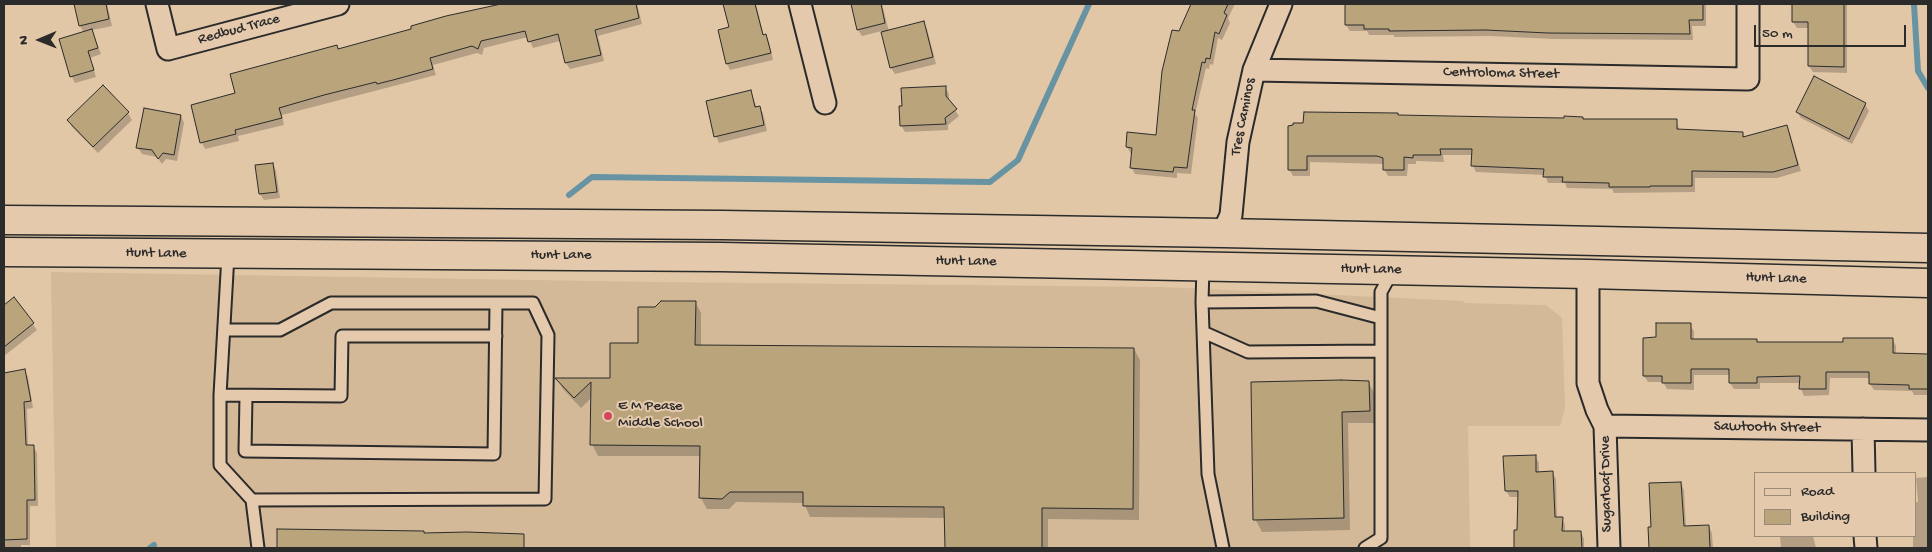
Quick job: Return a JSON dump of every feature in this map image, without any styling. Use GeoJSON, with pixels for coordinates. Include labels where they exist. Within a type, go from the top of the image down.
{"type":"FeatureCollection","features":[{"type":"Feature","properties":{"kind":"main road"},"geometry":{"type":"LineString","coordinates":[[4,220],[722,225],[1223,233],[1928,248]]}},
{"type":"Feature","properties":{"kind":"main road"},"geometry":{"type":"LineString","coordinates":[[228,255],[229,223]]}},
{"type":"Feature","properties":{"kind":"main road"},"geometry":{"type":"LineString","coordinates":[[721,257],[722,225]]}},
{"type":"Feature","properties":{"kind":"main road"},"geometry":{"type":"LineString","coordinates":[[1203,267],[1223,233]]}},
{"type":"Feature","properties":{"kind":"main road"},"geometry":{"type":"LineString","coordinates":[[1393,270],[1405,257],[1419,248],[1448,238]]}},
{"type":"Feature","properties":{"kind":"main road","name":"Hunt Lane"},"geometry":{"type":"LineString","coordinates":[[4,252],[721,257],[1588,274],[1928,284]]}},
{"type":"Feature","properties":{"kind":"street","name":"Redbud Trace"},"geometry":{"type":"LineString","coordinates":[[157,4],[168,49],[338,4]]}},
{"type":"Feature","properties":{"kind":"street"},"geometry":{"type":"LineString","coordinates":[[800,4],[825,103]]}},
{"type":"Feature","properties":{"kind":"street","name":"Tres Caminos"},"geometry":{"type":"LineString","coordinates":[[1223,233],[1231,215],[1238,142],[1254,70],[1281,4]]}},
{"type":"Feature","properties":{"kind":"street","name":"Centroloma Street"},"geometry":{"type":"LineString","coordinates":[[1254,70],[1748,78],[1748,4]]}},
{"type":"Feature","properties":{"kind":"street","name":"Sugarloaf Drive"},"geometry":{"type":"LineString","coordinates":[[1588,274],[1588,383],[1597,410],[1606,426],[1609,548]]}},
{"type":"Feature","properties":{"kind":"street","name":"Sawtooth Street"},"geometry":{"type":"LineString","coordinates":[[1606,426],[1928,430]]}},
{"type":"Feature","properties":{"kind":"street"},"geometry":{"type":"LineString","coordinates":[[1863,429],[1864,472]]}},
{"type":"Feature","properties":{"kind":"lane"},"geometry":{"type":"LineString","coordinates":[[228,255],[220,395],[220,465],[252,500],[258,548]]}},
{"type":"Feature","properties":{"kind":"lane"},"geometry":{"type":"LineString","coordinates":[[1203,267],[1202,302],[1208,474],[1223,548]]}},
{"type":"Feature","properties":{"kind":"lane"},"geometry":{"type":"LineString","coordinates":[[1365,548],[1385,543],[1380,292],[1393,270]]}},
{"type":"Feature","properties":{"kind":"lane"},"geometry":{"type":"LineString","coordinates":[[1202,302],[1316,301],[1381,318]]}},
{"type":"Feature","properties":{"kind":"lane"},"geometry":{"type":"LineString","coordinates":[[246,396],[245,451],[494,454],[496,303]]}},
{"type":"Feature","properties":{"kind":"lane"},"geometry":{"type":"LineString","coordinates":[[224,330],[280,330],[332,304],[533,303],[548,335],[545,499],[252,500]]}},
{"type":"Feature","properties":{"kind":"lane"},"geometry":{"type":"LineString","coordinates":[[1203,332],[1248,352],[1381,351]]}},
{"type":"Feature","properties":{"kind":"lane"},"geometry":{"type":"LineString","coordinates":[[220,395],[342,396],[342,336],[496,336]]}},
{"type":"Feature","properties":{"kind":"shaded area","name":"E M Pease Middle School"},"geometry":{"type":"Polygon","coordinates":[[[51,272],[653,282],[1162,287],[1463,301],[1464,303],[1546,305],[1562,318],[1565,408],[1560,426],[1468,426],[1470,548],[56,548],[51,272]]]}},
{"type":"Feature","properties":{"kind":"building"},"geometry":{"type":"Polygon","coordinates":[[[74,4],[106,4],[109,19],[79,26],[74,4]]]}},
{"type":"Feature","properties":{"kind":"building"},"geometry":{"type":"Polygon","coordinates":[[[501,4],[636,4],[639,18],[595,30],[601,55],[565,63],[558,34],[528,42],[525,31],[481,41],[478,49],[472,46],[430,58],[433,69],[377,84],[376,82],[324,95],[279,108],[282,118],[235,130],[236,134],[200,143],[191,105],[235,93],[230,74],[337,45],[338,49],[411,29],[411,26],[446,16],[501,4]]]}},
{"type":"Feature","properties":{"kind":"building"},"geometry":{"type":"Polygon","coordinates":[[[723,4],[755,4],[763,35],[766,34],[771,53],[726,64],[718,30],[729,27],[723,4]]]}},
{"type":"Feature","properties":{"kind":"building"},"geometry":{"type":"Polygon","coordinates":[[[851,4],[881,4],[885,23],[857,30],[851,4]]]}},
{"type":"Feature","properties":{"kind":"building"},"geometry":{"type":"Polygon","coordinates":[[[1191,4],[1228,4],[1224,13],[1227,15],[1219,34],[1215,32],[1210,59],[1206,58],[1205,63],[1202,62],[1192,110],[1195,110],[1187,168],[1174,167],[1173,172],[1130,168],[1132,148],[1126,147],[1127,132],[1156,135],[1162,71],[1172,30],[1179,31],[1191,4]]]}},
{"type":"Feature","properties":{"kind":"building"},"geometry":{"type":"Polygon","coordinates":[[[1345,4],[1703,4],[1703,20],[1689,20],[1690,34],[1548,33],[1485,30],[1389,31],[1389,29],[1364,29],[1364,25],[1345,25],[1345,4]]]}},
{"type":"Feature","properties":{"kind":"building"},"geometry":{"type":"Polygon","coordinates":[[[1792,4],[1844,4],[1844,67],[1808,66],[1808,22],[1792,22],[1792,4]]]}},
{"type":"Feature","properties":{"kind":"building"},"geometry":{"type":"Polygon","coordinates":[[[924,21],[933,57],[890,68],[881,32],[924,21]]]}},
{"type":"Feature","properties":{"kind":"building"},"geometry":{"type":"Polygon","coordinates":[[[92,29],[98,48],[88,51],[94,70],[70,77],[59,39],[92,29]]]}},
{"type":"Feature","properties":{"kind":"building"},"geometry":{"type":"Polygon","coordinates":[[[1814,76],[1866,103],[1849,139],[1796,112],[1814,76]]]}},
{"type":"Feature","properties":{"kind":"building"},"geometry":{"type":"Polygon","coordinates":[[[103,85],[129,112],[93,147],[67,120],[103,85]]]}},
{"type":"Feature","properties":{"kind":"building"},"geometry":{"type":"Polygon","coordinates":[[[946,86],[946,96],[957,109],[945,118],[946,124],[900,126],[899,106],[902,106],[901,88],[946,86]]]}},
{"type":"Feature","properties":{"kind":"building"},"geometry":{"type":"Polygon","coordinates":[[[751,90],[755,107],[760,106],[764,125],[714,137],[706,101],[751,90]]]}},
{"type":"Feature","properties":{"kind":"building"},"geometry":{"type":"Polygon","coordinates":[[[144,108],[181,115],[174,155],[163,153],[158,159],[152,150],[136,148],[144,108]]]}},
{"type":"Feature","properties":{"kind":"building"},"geometry":{"type":"Polygon","coordinates":[[[1304,112],[1564,118],[1564,116],[1583,117],[1583,119],[1677,119],[1677,129],[1743,132],[1743,137],[1787,125],[1798,165],[1773,172],[1692,171],[1692,186],[1650,187],[1609,187],[1609,183],[1562,182],[1563,177],[1543,177],[1544,169],[1471,166],[1472,149],[1440,149],[1441,155],[1413,155],[1413,158],[1404,157],[1404,170],[1383,170],[1383,158],[1377,156],[1307,156],[1307,170],[1288,170],[1288,126],[1293,125],[1293,123],[1303,123],[1304,112]]]}},
{"type":"Feature","properties":{"kind":"building"},"geometry":{"type":"Polygon","coordinates":[[[273,163],[277,192],[259,194],[255,165],[273,163]]]}},
{"type":"Feature","properties":{"kind":"building"},"geometry":{"type":"Polygon","coordinates":[[[14,297],[34,323],[4,347],[4,305],[14,297]]]}},
{"type":"Feature","properties":{"kind":"building"},"geometry":{"type":"Polygon","coordinates":[[[661,301],[696,301],[695,345],[1134,348],[1133,509],[1042,508],[1042,548],[945,548],[944,507],[803,506],[803,492],[730,492],[722,499],[699,498],[700,446],[590,445],[591,382],[574,398],[555,378],[610,378],[610,343],[638,343],[638,307],[655,307],[661,301]]]}},
{"type":"Feature","properties":{"kind":"building"},"geometry":{"type":"Polygon","coordinates":[[[1656,323],[1691,323],[1691,339],[1757,339],[1757,342],[1843,342],[1843,338],[1893,338],[1893,353],[1928,354],[1928,389],[1909,389],[1909,385],[1869,384],[1869,372],[1826,372],[1826,389],[1799,389],[1800,376],[1757,377],[1757,383],[1729,383],[1729,369],[1691,369],[1691,383],[1662,383],[1662,376],[1643,376],[1643,338],[1656,337],[1656,323]]]}},
{"type":"Feature","properties":{"kind":"building"},"geometry":{"type":"Polygon","coordinates":[[[25,369],[31,401],[24,402],[26,445],[34,445],[35,500],[27,500],[27,539],[4,540],[4,373],[25,369]]]}},
{"type":"Feature","properties":{"kind":"building"},"geometry":{"type":"Polygon","coordinates":[[[1369,381],[1370,411],[1342,412],[1344,518],[1253,520],[1251,382],[1369,381]]]}},
{"type":"Feature","properties":{"kind":"building"},"geometry":{"type":"Polygon","coordinates":[[[1536,455],[1536,472],[1553,471],[1555,517],[1563,517],[1562,531],[1581,531],[1582,548],[1514,548],[1514,530],[1517,530],[1518,491],[1505,491],[1503,456],[1536,455]]]}},
{"type":"Feature","properties":{"kind":"building"},"geometry":{"type":"Polygon","coordinates":[[[1681,482],[1684,526],[1709,525],[1710,548],[1649,548],[1648,527],[1651,527],[1649,483],[1681,482]]]}},
{"type":"Feature","properties":{"kind":"building"},"geometry":{"type":"Polygon","coordinates":[[[277,529],[524,534],[524,548],[277,548],[277,529]]]}},
{"type":"Feature","properties":{"kind":"waterway"},"geometry":{"type":"LineString","coordinates":[[569,195],[592,177],[990,182],[1018,160],[1089,4]]}},
{"type":"Feature","properties":{"kind":"waterway"},"geometry":{"type":"LineString","coordinates":[[1914,4],[1918,71],[1928,88]]}},
{"type":"Feature","properties":{"kind":"waterway"},"geometry":{"type":"LineString","coordinates":[[150,548],[154,545]]}},
{"type":"Feature","properties":{"kind":"place","name":"E M Pease Middle School"},"geometry":{"type":"Point","coordinates":[608,416]}}]}
